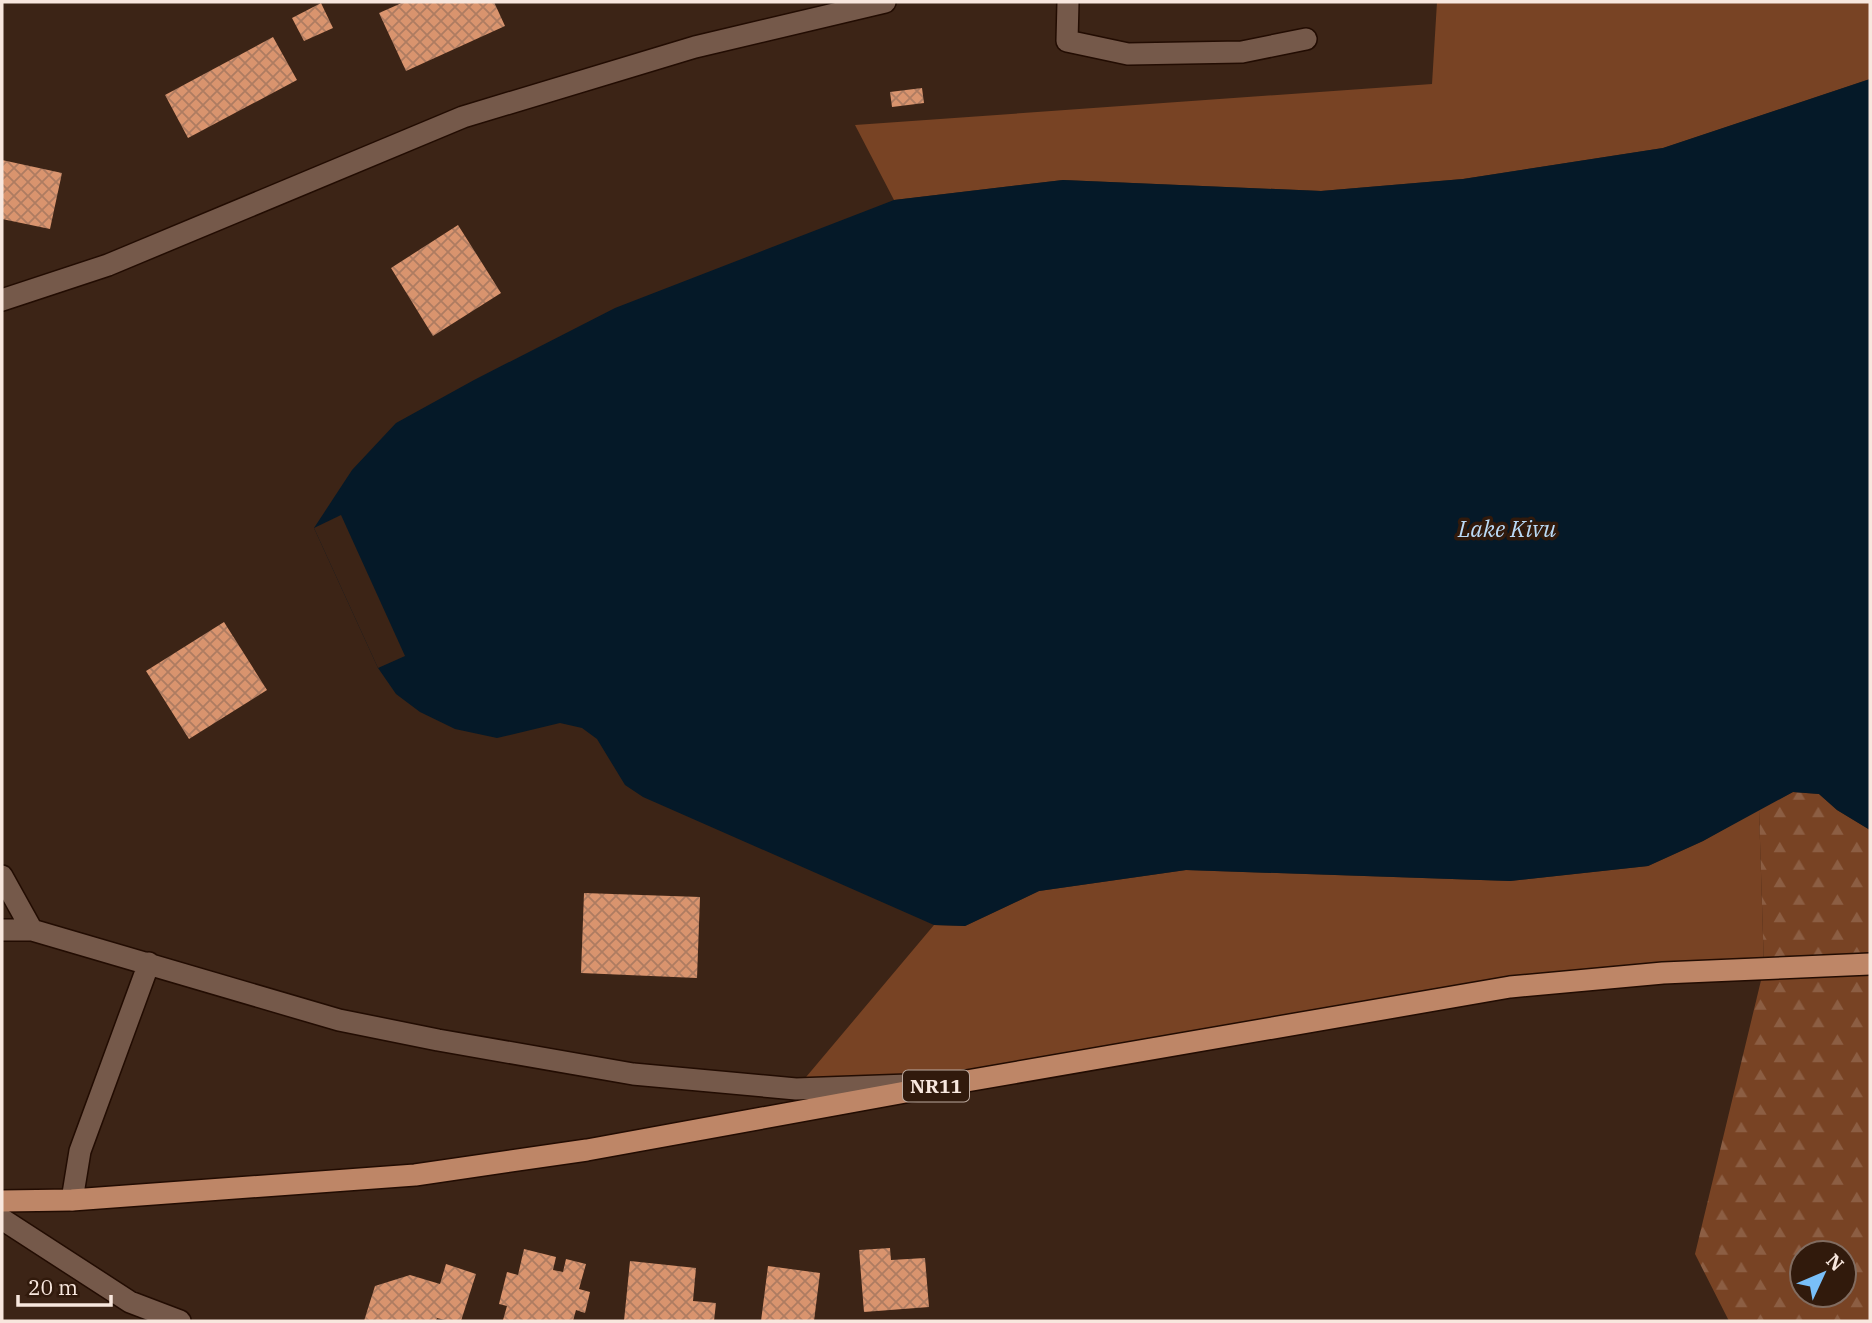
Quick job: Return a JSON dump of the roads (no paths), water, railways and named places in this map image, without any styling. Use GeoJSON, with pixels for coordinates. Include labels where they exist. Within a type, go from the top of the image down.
{"type":"FeatureCollection","features":[{"type":"Feature","properties":{"kind":"highway","name":"NR11"},"geometry":{"type":"LineString","coordinates":[[2,1201],[72,1200],[415,1175],[587,1150],[1510,987],[1662,973],[1870,964]]}},
{"type":"Feature","properties":{"kind":"street"},"geometry":{"type":"LineString","coordinates":[[2,300],[108,265],[463,117],[695,47],[885,2]]}},
{"type":"Feature","properties":{"kind":"street"},"geometry":{"type":"LineString","coordinates":[[1068,2],[1067,41],[1128,54],[1242,52],[1306,39]]}},
{"type":"Feature","properties":{"kind":"street"},"geometry":{"type":"LineString","coordinates":[[2,876],[32,930]]}},
{"type":"Feature","properties":{"kind":"street"},"geometry":{"type":"LineString","coordinates":[[2,930],[32,930],[339,1020],[633,1074],[796,1089],[955,1083]]}},
{"type":"Feature","properties":{"kind":"street"},"geometry":{"type":"LineString","coordinates":[[72,1200],[80,1151],[149,963]]}},
{"type":"Feature","properties":{"kind":"street"},"geometry":{"type":"LineString","coordinates":[[2,1219],[130,1302],[180,1321]]}},
{"type":"Feature","properties":{"kind":"water","name":"Lake Kivu"},"geometry":{"type":"Polygon","coordinates":[[[1870,79],[1870,830],[1837,810],[1819,794],[1793,792],[1703,841],[1648,866],[1510,881],[1186,870],[1039,891],[965,926],[934,925],[643,797],[625,785],[597,739],[582,728],[560,723],[497,738],[455,729],[420,712],[396,694],[378,668],[314,528],[352,470],[396,423],[615,308],[894,200],[1063,180],[1321,191],[1463,179],[1663,148],[1870,79]]]}}]}
